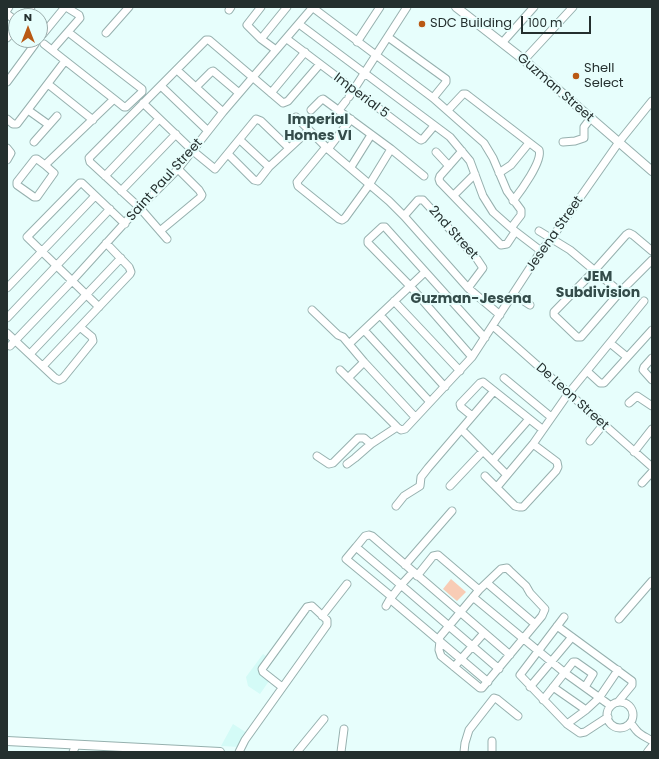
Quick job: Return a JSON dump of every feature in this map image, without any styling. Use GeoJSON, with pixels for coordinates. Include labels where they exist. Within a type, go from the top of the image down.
{"type":"FeatureCollection","features":[{"type":"Feature","properties":{"kind":"main road","name":"Guzman Street"},"geometry":{"type":"LineString","coordinates":[[456,7],[524,60],[590,119],[652,171]]}},
{"type":"Feature","properties":{"kind":"main road"},"geometry":{"type":"LineString","coordinates":[[7,741],[74,748],[220,752]]}},
{"type":"Feature","properties":{"kind":"main road"},"geometry":{"type":"LineString","coordinates":[[648,752],[652,747]]}},
{"type":"Feature","properties":{"kind":"street"},"geometry":{"type":"LineString","coordinates":[[7,10],[10,7]]}},
{"type":"Feature","properties":{"kind":"street"},"geometry":{"type":"LineString","coordinates":[[48,26],[65,7],[80,17],[52,50]]}},
{"type":"Feature","properties":{"kind":"street"},"geometry":{"type":"LineString","coordinates":[[106,33],[129,7]]}},
{"type":"Feature","properties":{"kind":"street"},"geometry":{"type":"LineString","coordinates":[[261,7],[246,25],[276,50]]}},
{"type":"Feature","properties":{"kind":"street"},"geometry":{"type":"LineString","coordinates":[[262,39],[287,7]]}},
{"type":"Feature","properties":{"kind":"street"},"geometry":{"type":"LineString","coordinates":[[312,7],[433,98],[484,143],[493,158],[507,192],[521,210],[522,214],[506,244],[501,245],[439,179],[448,166],[462,152]]}},
{"type":"Feature","properties":{"kind":"street","name":"Saint Paul Street"},"geometry":{"type":"LineString","coordinates":[[13,343],[106,243],[178,169],[223,112],[252,77],[287,39],[312,7]]}},
{"type":"Feature","properties":{"kind":"street"},"geometry":{"type":"LineString","coordinates":[[357,42],[380,7]]}},
{"type":"Feature","properties":{"kind":"street"},"geometry":{"type":"LineString","coordinates":[[339,110],[354,90],[407,7]]}},
{"type":"Feature","properties":{"kind":"street"},"geometry":{"type":"LineString","coordinates":[[524,60],[573,7]]}},
{"type":"Feature","properties":{"kind":"street"},"geometry":{"type":"LineString","coordinates":[[502,43],[532,8]]}},
{"type":"Feature","properties":{"kind":"street"},"geometry":{"type":"LineString","coordinates":[[299,24],[450,137],[470,161],[483,196],[493,212],[513,230],[541,251]]}},
{"type":"Feature","properties":{"kind":"street"},"geometry":{"type":"LineString","coordinates":[[48,47],[65,62],[124,107],[126,107],[141,93],[142,90],[68,32]]}},
{"type":"Feature","properties":{"kind":"street"},"geometry":{"type":"LineString","coordinates":[[388,37],[446,79],[446,82],[433,98]]}},
{"type":"Feature","properties":{"kind":"street"},"geometry":{"type":"LineString","coordinates":[[167,239],[140,208],[90,162],[89,158],[205,40],[208,39],[282,102],[287,102],[320,64]]}},
{"type":"Feature","properties":{"kind":"street","name":"Imperial 5"},"geometry":{"type":"LineString","coordinates":[[287,39],[421,140],[434,126]]}},
{"type":"Feature","properties":{"kind":"street"},"geometry":{"type":"LineString","coordinates":[[7,82],[30,48]]}},
{"type":"Feature","properties":{"kind":"street"},"geometry":{"type":"LineString","coordinates":[[270,93],[305,52]]}},
{"type":"Feature","properties":{"kind":"street"},"geometry":{"type":"LineString","coordinates":[[7,119],[13,124],[16,124],[65,62]]}},
{"type":"Feature","properties":{"kind":"street"},"geometry":{"type":"LineString","coordinates":[[177,70],[223,112]]}},
{"type":"Feature","properties":{"kind":"street"},"geometry":{"type":"LineString","coordinates":[[196,87],[213,71],[239,93]]}},
{"type":"Feature","properties":{"kind":"street"},"geometry":{"type":"LineString","coordinates":[[48,84],[93,120]]}},
{"type":"Feature","properties":{"kind":"street"},"geometry":{"type":"LineString","coordinates":[[161,86],[208,131]]}},
{"type":"Feature","properties":{"kind":"street"},"geometry":{"type":"LineString","coordinates":[[448,110],[464,94],[466,94],[539,150],[540,155],[527,183],[513,201]]}},
{"type":"Feature","properties":{"kind":"street"},"geometry":{"type":"LineString","coordinates":[[45,165],[114,99]]}},
{"type":"Feature","properties":{"kind":"street"},"geometry":{"type":"LineString","coordinates":[[311,110],[323,99],[391,149],[424,176]]}},
{"type":"Feature","properties":{"kind":"street","name":"Jesena Street"},"geometry":{"type":"LineString","coordinates":[[397,427],[401,430],[404,429],[472,357],[541,251],[619,142],[652,101]]}},
{"type":"Feature","properties":{"kind":"street"},"geometry":{"type":"LineString","coordinates":[[143,104],[214,172],[254,121],[258,119],[289,148]]}},
{"type":"Feature","properties":{"kind":"street"},"geometry":{"type":"LineString","coordinates":[[28,110],[49,125]]}},
{"type":"Feature","properties":{"kind":"street"},"geometry":{"type":"LineString","coordinates":[[34,142],[57,116]]}},
{"type":"Feature","properties":{"kind":"street"},"geometry":{"type":"LineString","coordinates":[[296,117],[308,131],[389,201],[468,288],[500,315]]}},
{"type":"Feature","properties":{"kind":"street"},"geometry":{"type":"LineString","coordinates":[[105,176],[159,119]]}},
{"type":"Feature","properties":{"kind":"street"},"geometry":{"type":"LineString","coordinates":[[351,119],[297,182],[298,186],[339,218],[342,220],[345,218],[369,185],[391,149]]}},
{"type":"Feature","properties":{"kind":"street"},"geometry":{"type":"LineString","coordinates":[[563,142],[575,142],[584,138],[584,127],[590,119]]}},
{"type":"Feature","properties":{"kind":"street"},"geometry":{"type":"LineString","coordinates":[[228,154],[255,181],[260,180],[269,167],[308,131]]}},
{"type":"Feature","properties":{"kind":"street"},"geometry":{"type":"LineString","coordinates":[[121,191],[176,134]]}},
{"type":"Feature","properties":{"kind":"street"},"geometry":{"type":"LineString","coordinates":[[351,167],[371,135]]}},
{"type":"Feature","properties":{"kind":"street"},"geometry":{"type":"LineString","coordinates":[[240,140],[269,167]]}},
{"type":"Feature","properties":{"kind":"street"},"geometry":{"type":"LineString","coordinates":[[499,173],[511,165],[529,143]]}},
{"type":"Feature","properties":{"kind":"street"},"geometry":{"type":"LineString","coordinates":[[436,152],[448,166]]}},
{"type":"Feature","properties":{"kind":"street"},"geometry":{"type":"LineString","coordinates":[[37,158],[45,165],[54,173],[37,197],[34,197],[17,185],[17,182],[35,159],[37,158]]}},
{"type":"Feature","properties":{"kind":"street"},"geometry":{"type":"LineString","coordinates":[[160,231],[202,195],[178,169]]}},
{"type":"Feature","properties":{"kind":"street"},"geometry":{"type":"LineString","coordinates":[[454,195],[475,174]]}},
{"type":"Feature","properties":{"kind":"street"},"geometry":{"type":"LineString","coordinates":[[99,307],[27,238],[31,232],[80,183],[82,183],[125,224]]}},
{"type":"Feature","properties":{"kind":"street"},"geometry":{"type":"LineString","coordinates":[[7,288],[95,196]]}},
{"type":"Feature","properties":{"kind":"street","name":"2nd Street"},"geometry":{"type":"LineString","coordinates":[[404,216],[418,200],[423,200],[477,259],[483,268],[468,288]]}},
{"type":"Feature","properties":{"kind":"street"},"geometry":{"type":"LineString","coordinates":[[7,318],[110,209]]}},
{"type":"Feature","properties":{"kind":"street"},"geometry":{"type":"LineString","coordinates":[[472,357],[410,286],[368,243],[368,240],[382,227],[385,227],[484,338]]}},
{"type":"Feature","properties":{"kind":"street"},"geometry":{"type":"LineString","coordinates":[[539,231],[570,250],[620,292]]}},
{"type":"Feature","properties":{"kind":"street"},"geometry":{"type":"LineString","coordinates":[[652,251],[633,235],[626,235],[553,314],[577,337],[581,337],[620,292],[652,260]]}},
{"type":"Feature","properties":{"kind":"street"},"geometry":{"type":"LineString","coordinates":[[43,366],[131,272],[129,267],[106,243]]}},
{"type":"Feature","properties":{"kind":"street"},"geometry":{"type":"LineString","coordinates":[[30,354],[85,294],[121,258]]}},
{"type":"Feature","properties":{"kind":"street"},"geometry":{"type":"LineString","coordinates":[[350,344],[425,272]]}},
{"type":"Feature","properties":{"kind":"street"},"geometry":{"type":"LineString","coordinates":[[513,294],[530,305]]}},
{"type":"Feature","properties":{"kind":"street"},"geometry":{"type":"LineString","coordinates":[[394,301],[460,371]]}},
{"type":"Feature","properties":{"kind":"street"},"geometry":{"type":"LineString","coordinates":[[497,487],[533,444],[542,429],[568,394],[588,372],[644,301]]}},
{"type":"Feature","properties":{"kind":"street"},"geometry":{"type":"LineString","coordinates":[[312,310],[338,335],[343,337],[350,344],[364,362],[415,417]]}},
{"type":"Feature","properties":{"kind":"street"},"geometry":{"type":"LineString","coordinates":[[380,315],[445,387]]}},
{"type":"Feature","properties":{"kind":"street","name":"De Leon Street"},"geometry":{"type":"LineString","coordinates":[[493,326],[652,467]]}},
{"type":"Feature","properties":{"kind":"street"},"geometry":{"type":"LineString","coordinates":[[7,333],[13,343],[30,354],[57,379],[60,380],[93,341],[92,337],[80,327]]}},
{"type":"Feature","properties":{"kind":"street"},"geometry":{"type":"LineString","coordinates":[[364,330],[430,402]]}},
{"type":"Feature","properties":{"kind":"street"},"geometry":{"type":"LineString","coordinates":[[588,372],[603,384],[652,330]]}},
{"type":"Feature","properties":{"kind":"street"},"geometry":{"type":"LineString","coordinates":[[610,343],[627,358]]}},
{"type":"Feature","properties":{"kind":"street"},"geometry":{"type":"LineString","coordinates":[[652,358],[643,370],[652,380]]}},
{"type":"Feature","properties":{"kind":"street"},"geometry":{"type":"LineString","coordinates":[[348,378],[364,362]]}},
{"type":"Feature","properties":{"kind":"street"},"geometry":{"type":"LineString","coordinates":[[340,370],[397,427],[371,444],[347,464]]}},
{"type":"Feature","properties":{"kind":"street"},"geometry":{"type":"LineString","coordinates":[[504,378],[551,417]]}},
{"type":"Feature","properties":{"kind":"street"},"geometry":{"type":"LineString","coordinates":[[472,416],[461,407],[460,404],[482,382],[542,429]]}},
{"type":"Feature","properties":{"kind":"street"},"geometry":{"type":"LineString","coordinates":[[396,506],[404,496],[420,486],[422,476],[494,391]]}},
{"type":"Feature","properties":{"kind":"street"},"geometry":{"type":"LineString","coordinates":[[629,403],[637,396],[652,406]]}},
{"type":"Feature","properties":{"kind":"street"},"geometry":{"type":"LineString","coordinates":[[492,460],[529,419]]}},
{"type":"Feature","properties":{"kind":"street"},"geometry":{"type":"LineString","coordinates":[[590,441],[603,425]]}},
{"type":"Feature","properties":{"kind":"street"},"geometry":{"type":"LineString","coordinates":[[634,452],[652,429]]}},
{"type":"Feature","properties":{"kind":"street"},"geometry":{"type":"LineString","coordinates":[[462,430],[507,475]]}},
{"type":"Feature","properties":{"kind":"street"},"geometry":{"type":"LineString","coordinates":[[317,456],[329,464],[333,463],[358,438],[364,438],[371,444]]}},
{"type":"Feature","properties":{"kind":"street"},"geometry":{"type":"LineString","coordinates":[[485,476],[515,506],[519,508],[523,507],[558,467],[557,462],[533,444]]}},
{"type":"Feature","properties":{"kind":"street"},"geometry":{"type":"LineString","coordinates":[[450,486],[483,450]]}},
{"type":"Feature","properties":{"kind":"street"},"geometry":{"type":"LineString","coordinates":[[642,483],[652,472]]}},
{"type":"Feature","properties":{"kind":"street"},"geometry":{"type":"LineString","coordinates":[[405,566],[452,511]]}},
{"type":"Feature","properties":{"kind":"street"},"geometry":{"type":"LineString","coordinates":[[488,682],[346,559],[365,536],[369,535],[510,655]]}},
{"type":"Feature","properties":{"kind":"street"},"geometry":{"type":"LineString","coordinates":[[356,547],[499,669]]}},
{"type":"Feature","properties":{"kind":"street"},"geometry":{"type":"LineString","coordinates":[[386,606],[401,585],[415,574],[433,556],[438,555],[479,590]]}},
{"type":"Feature","properties":{"kind":"street"},"geometry":{"type":"LineString","coordinates":[[507,568],[526,586],[530,593],[545,609],[544,613],[523,640],[482,688],[480,688],[439,654],[439,640],[479,590],[502,569],[507,568]]}},
{"type":"Feature","properties":{"kind":"street"},"geometry":{"type":"LineString","coordinates":[[619,619],[652,581]]}},
{"type":"Feature","properties":{"kind":"street"},"geometry":{"type":"LineString","coordinates":[[487,583],[535,624]]}},
{"type":"Feature","properties":{"kind":"street"},"geometry":{"type":"LineString","coordinates":[[322,616],[347,584]]}},
{"type":"Feature","properties":{"kind":"street"},"geometry":{"type":"LineString","coordinates":[[473,597],[552,663],[611,706]]}},
{"type":"Feature","properties":{"kind":"street"},"geometry":{"type":"LineString","coordinates":[[239,752],[245,740],[327,625],[327,620],[312,606],[308,607],[262,669],[263,672],[282,687]]}},
{"type":"Feature","properties":{"kind":"street"},"geometry":{"type":"LineString","coordinates":[[564,617],[520,673],[521,677],[567,724],[582,733],[608,718]]}},
{"type":"Feature","properties":{"kind":"street"},"geometry":{"type":"LineString","coordinates":[[557,626],[632,681],[633,683],[618,702],[608,709],[608,718],[612,724],[618,728],[632,725],[642,729],[644,735],[652,741]]}},
{"type":"Feature","properties":{"kind":"street"},"geometry":{"type":"LineString","coordinates":[[454,667],[484,633]]}},
{"type":"Feature","properties":{"kind":"street"},"geometry":{"type":"LineString","coordinates":[[530,687],[552,663],[572,637]]}},
{"type":"Feature","properties":{"kind":"street"},"geometry":{"type":"LineString","coordinates":[[543,700],[575,661],[592,672],[592,676],[584,687]]}},
{"type":"Feature","properties":{"kind":"street"},"geometry":{"type":"LineString","coordinates":[[567,724],[599,698],[618,670]]}},
{"type":"Feature","properties":{"kind":"street"},"geometry":{"type":"LineString","coordinates":[[553,687],[586,710]]}},
{"type":"Feature","properties":{"kind":"street"},"geometry":{"type":"LineString","coordinates":[[464,752],[464,743],[469,730],[493,699],[497,698],[518,716]]}},
{"type":"Feature","properties":{"kind":"street"},"geometry":{"type":"LineString","coordinates":[[618,702],[627,704],[631,707],[633,716],[632,725]]}},
{"type":"Feature","properties":{"kind":"street"},"geometry":{"type":"LineString","coordinates":[[297,752],[324,719]]}},
{"type":"Feature","properties":{"kind":"street"},"geometry":{"type":"LineString","coordinates":[[341,752],[344,729]]}},
{"type":"Feature","properties":{"kind":"street"},"geometry":{"type":"LineString","coordinates":[[492,741],[492,752]]}},
{"type":"Feature","properties":{"kind":"shaded area"},"geometry":{"type":"Polygon","coordinates":[[[451,579],[466,592],[457,601],[443,589],[451,579]]]}},
{"type":"Feature","properties":{"kind":"shaded area"},"geometry":{"type":"Polygon","coordinates":[[[263,654],[269,658],[259,672],[269,681],[260,694],[248,686],[246,677],[263,654]]]}},
{"type":"Feature","properties":{"kind":"shaded area"},"geometry":{"type":"Polygon","coordinates":[[[233,724],[247,733],[239,747],[221,746],[233,724]]]}},
{"type":"Feature","properties":{"kind":"place","name":"SDC Building"},"geometry":{"type":"Point","coordinates":[422,24]}},
{"type":"Feature","properties":{"kind":"place","name":"Shell Select"},"geometry":{"type":"Point","coordinates":[576,76]}},
{"type":"Feature","properties":{"kind":"district","name":"Imperial Homes VI"},"geometry":{"type":"Point","coordinates":[318,128]}},
{"type":"Feature","properties":{"kind":"district","name":"JEM Subdivision"},"geometry":{"type":"Point","coordinates":[598,286]}},
{"type":"Feature","properties":{"kind":"district","name":"Guzman-Jesena"},"geometry":{"type":"Point","coordinates":[471,299]}}]}
